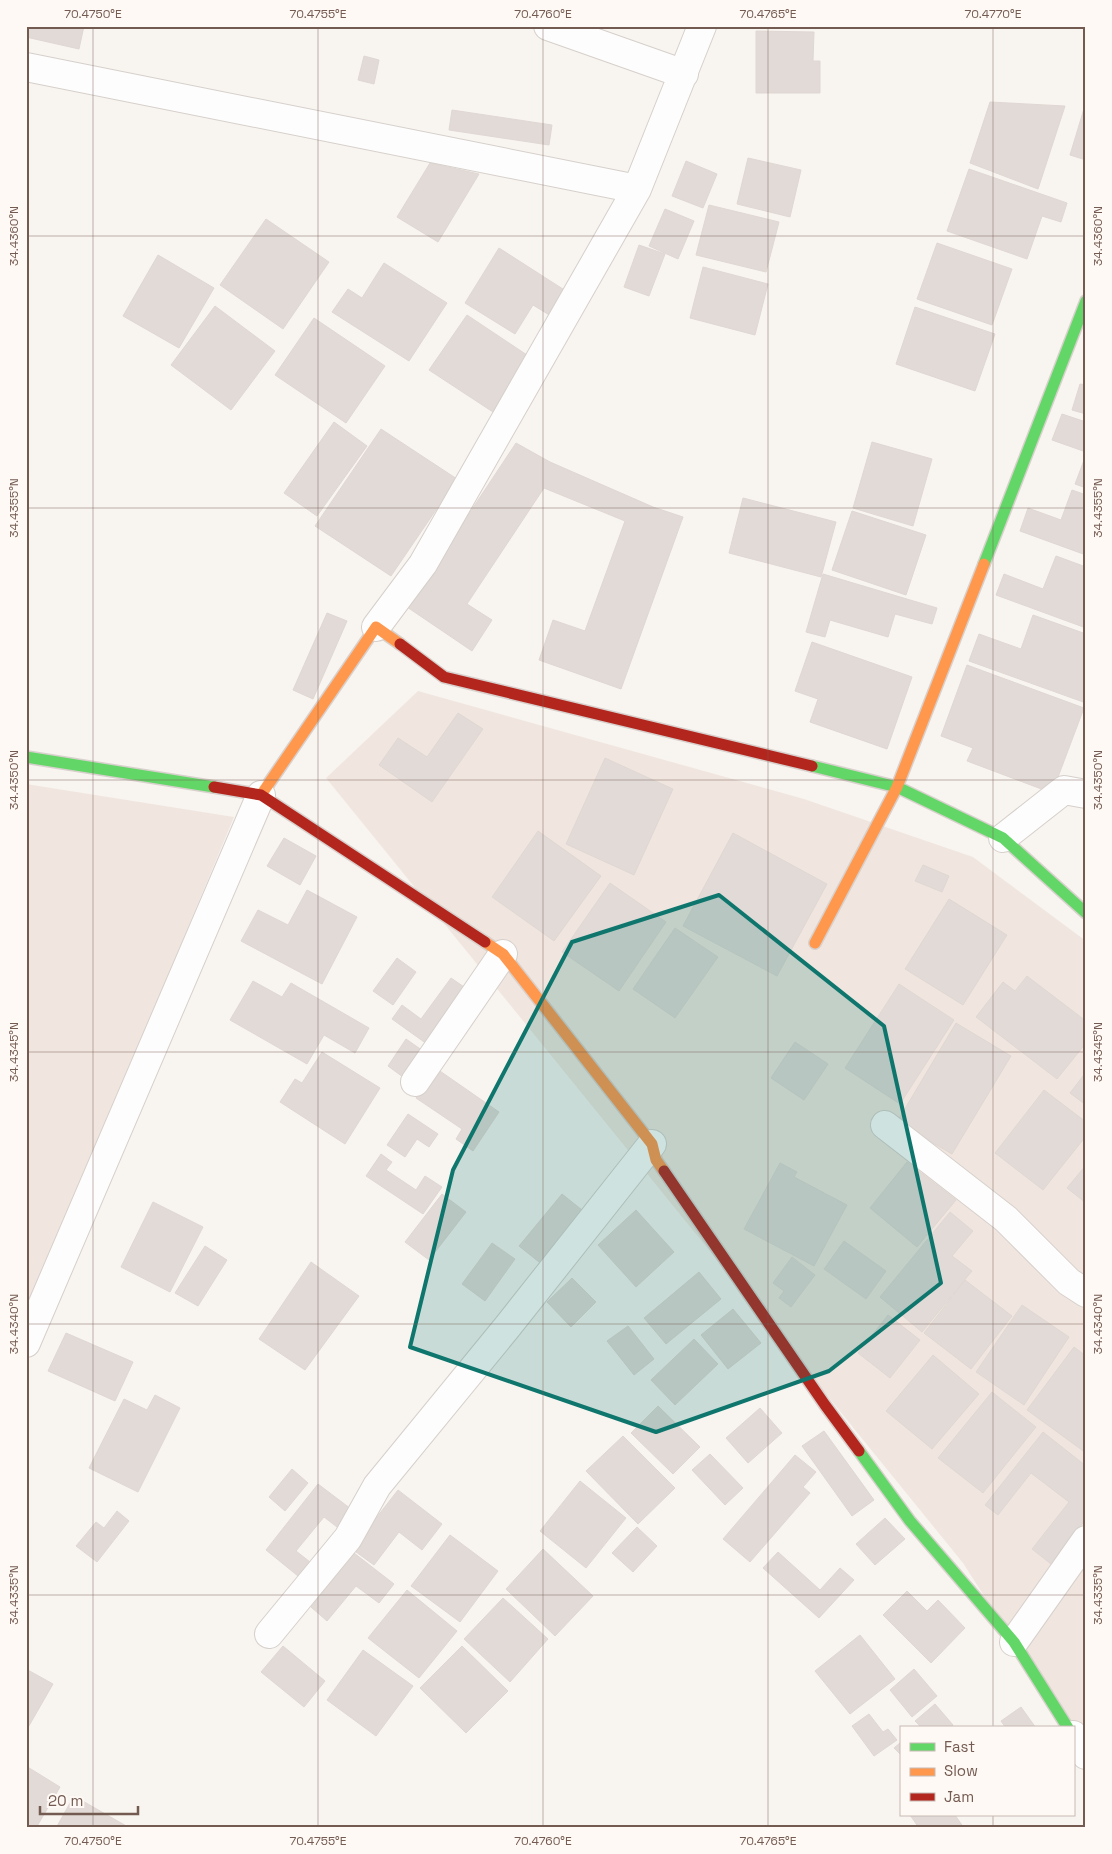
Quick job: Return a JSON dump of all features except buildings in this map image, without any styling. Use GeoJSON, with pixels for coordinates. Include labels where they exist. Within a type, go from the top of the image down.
{"type":"FeatureCollection","features":[{"type":"Feature","properties":{"kind":"street"},"geometry":{"type":"LineString","coordinates":[[548,26],[684,74]]}},
{"type":"Feature","properties":{"kind":"street"},"geometry":{"type":"LineString","coordinates":[[26,1343],[261,795],[376,627],[423,564],[637,189],[702,26]]}},
{"type":"Feature","properties":{"kind":"street"},"geometry":{"type":"LineString","coordinates":[[26,67],[637,189]]}},
{"type":"Feature","properties":{"kind":"street"},"geometry":{"type":"LineString","coordinates":[[815,943],[896,787],[1086,301]]}},
{"type":"Feature","properties":{"kind":"street"},"geometry":{"type":"LineString","coordinates":[[376,627],[444,677],[896,787],[1003,838],[1086,913]]}},
{"type":"Feature","properties":{"kind":"street"},"geometry":{"type":"LineString","coordinates":[[26,757],[261,795],[503,954],[652,1144],[656,1160],[825,1405],[910,1521],[1014,1642],[1067,1726]]}},
{"type":"Feature","properties":{"kind":"street"},"geometry":{"type":"LineString","coordinates":[[1003,838],[1064,790],[1086,794]]}},
{"type":"Feature","properties":{"kind":"street"},"geometry":{"type":"LineString","coordinates":[[415,1082],[503,954]]}},
{"type":"Feature","properties":{"kind":"street"},"geometry":{"type":"LineString","coordinates":[[885,1125],[1006,1219],[1069,1282],[1086,1293]]}},
{"type":"Feature","properties":{"kind":"street"},"geometry":{"type":"LineString","coordinates":[[269,1634],[348,1538],[377,1486],[508,1326],[652,1144]]}},
{"type":"Feature","properties":{"kind":"street"},"geometry":{"type":"LineString","coordinates":[[1014,1642],[1086,1540]]}},
{"type":"Feature","properties":{"kind":"street"},"geometry":{"type":"LineString","coordinates":[[1074,1737],[1086,1755]]}},
{"type":"Feature","properties":{"kind":"highlighted area"},"geometry":{"type":"Polygon","coordinates":[[[719,895],[884,1026],[941,1283],[829,1371],[656,1432],[410,1347],[453,1170],[572,942],[719,895]]]}},
{"type":"Feature","properties":{"kind":"shaded area"},"geometry":{"type":"Polygon","coordinates":[[[418,691],[804,799],[973,857],[1086,941],[1086,1755],[1074,1736],[1074,1726],[1067,1726],[963,1563],[326,778],[418,691]]]}},
{"type":"Feature","properties":{"kind":"shaded area"},"geometry":{"type":"Polygon","coordinates":[[[26,784],[234,817],[26,1317],[26,784]]]}},
{"type":"Feature","properties":{"kind":"traffic: fast"},"geometry":{"type":"LineString","coordinates":[[984,564],[1086,301]]}},
{"type":"Feature","properties":{"kind":"traffic: fast"},"geometry":{"type":"LineString","coordinates":[[26,757],[214,787]]}},
{"type":"Feature","properties":{"kind":"traffic: fast"},"geometry":{"type":"LineString","coordinates":[[812,766],[897,787],[1003,838],[1086,913]]}},
{"type":"Feature","properties":{"kind":"traffic: fast"},"geometry":{"type":"LineString","coordinates":[[859,1451],[910,1521],[1014,1642],[1067,1726]]}},
{"type":"Feature","properties":{"kind":"traffic: slow"},"geometry":{"type":"LineString","coordinates":[[815,943],[897,787],[984,564]]}},
{"type":"Feature","properties":{"kind":"traffic: slow"},"geometry":{"type":"LineString","coordinates":[[261,795],[376,627],[400,644]]}},
{"type":"Feature","properties":{"kind":"traffic: slow"},"geometry":{"type":"LineString","coordinates":[[485,942],[503,954],[652,1144],[656,1160],[664,1171]]}},
{"type":"Feature","properties":{"kind":"traffic: jam"},"geometry":{"type":"LineString","coordinates":[[400,644],[444,677],[812,766]]}},
{"type":"Feature","properties":{"kind":"traffic: jam"},"geometry":{"type":"LineString","coordinates":[[214,787],[261,795],[485,942]]}},
{"type":"Feature","properties":{"kind":"traffic: jam"},"geometry":{"type":"LineString","coordinates":[[664,1171],[825,1405],[859,1451]]}}]}
